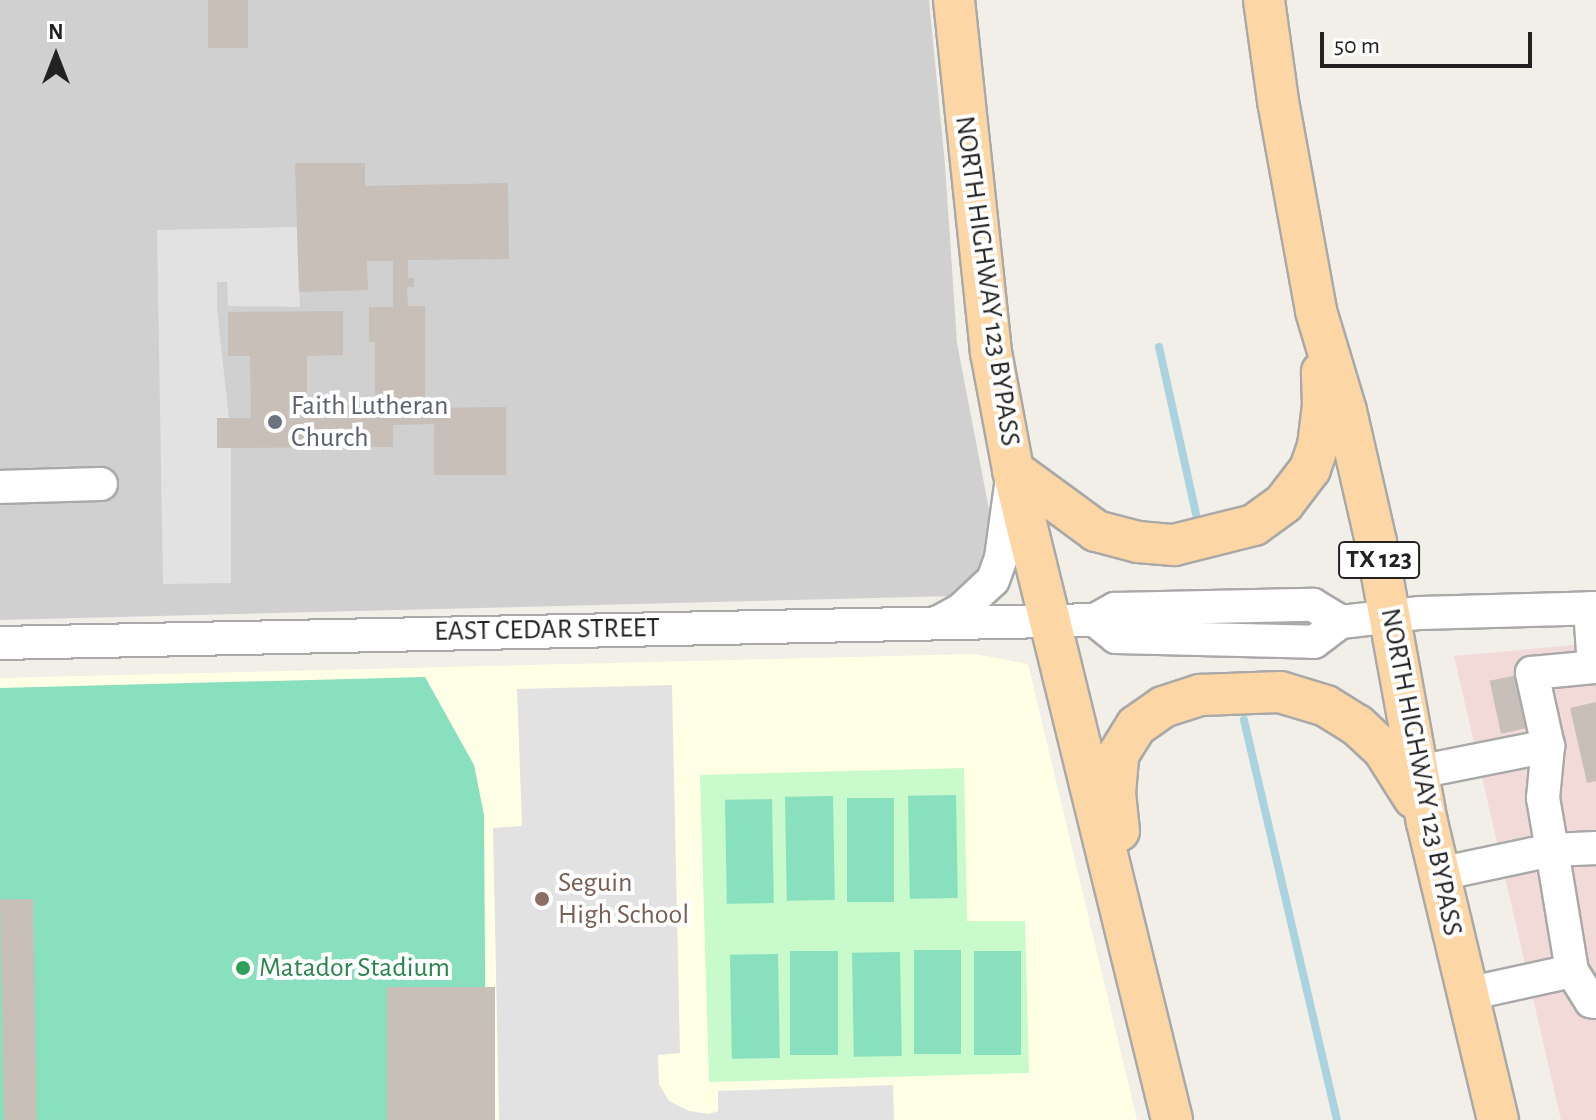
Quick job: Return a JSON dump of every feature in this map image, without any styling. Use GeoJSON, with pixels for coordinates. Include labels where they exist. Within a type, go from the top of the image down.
{"type":"FeatureCollection","features":[{"type":"Feature","properties":{"kind":"main road","name":"NORTH HIGHWAY 123 BYPASS"},"geometry":{"type":"LineString","coordinates":[[954,0],[991,352],[1013,470],[1172,1120]]}},
{"type":"Feature","properties":{"kind":"main road","name":"NORTH HIGHWAY 123 BYPASS"},"geometry":{"type":"LineString","coordinates":[[1264,0],[1278,101],[1316,311],[1346,411],[1390,619],[1427,822],[1498,1120]]}},
{"type":"Feature","properties":{"kind":"main road"},"geometry":{"type":"LineString","coordinates":[[1013,470],[1096,531],[1138,542],[1174,545],[1254,525],[1284,503],[1310,469],[1318,446],[1323,405],[1316,311]]}},
{"type":"Feature","properties":{"kind":"main road"},"geometry":{"type":"LineString","coordinates":[[1135,961],[1115,793],[1118,755],[1136,726],[1163,707],[1201,695],[1239,691],[1280,692],[1326,706],[1357,725],[1383,749],[1427,822]]}},
{"type":"Feature","properties":{"kind":"street"},"geometry":{"type":"LineString","coordinates":[[939,623],[962,609],[993,580],[1001,558],[1013,470]]}},
{"type":"Feature","properties":{"kind":"street"},"geometry":{"type":"LineString","coordinates":[[0,487],[101,484]]}},
{"type":"Feature","properties":{"kind":"street","name":"EAST CEDAR STREET"},"geometry":{"type":"LineString","coordinates":[[0,643],[1095,620],[1115,609],[1313,605],[1341,622],[1390,619],[1420,613],[1593,608]]}},
{"type":"Feature","properties":{"kind":"street"},"geometry":{"type":"LineString","coordinates":[[1593,608],[1594,667],[1532,673],[1548,746],[1543,798],[1572,971],[1591,1001],[1596,1002]]}},
{"type":"Feature","properties":{"kind":"street"},"geometry":{"type":"LineString","coordinates":[[1418,772],[1548,746]]}},
{"type":"Feature","properties":{"kind":"street"},"geometry":{"type":"LineString","coordinates":[[1439,874],[1552,850],[1596,848]]}},
{"type":"Feature","properties":{"kind":"street"},"geometry":{"type":"LineString","coordinates":[[1467,994],[1572,971]]}},
{"type":"Feature","properties":{"kind":"shaded area"},"geometry":{"type":"Polygon","coordinates":[[[0,0],[929,0],[945,165],[957,343],[992,525],[990,564],[953,596],[0,620],[0,0]]]}},
{"type":"Feature","properties":{"kind":"shaded area"},"geometry":{"type":"Polygon","coordinates":[[[297,227],[300,307],[228,306],[227,282],[217,282],[217,309],[231,437],[231,583],[163,584],[157,230],[297,227]]]}},
{"type":"Feature","properties":{"kind":"shaded area"},"geometry":{"type":"Polygon","coordinates":[[[1596,643],[1596,1120],[1561,1120],[1454,656],[1596,643]]]}},
{"type":"Feature","properties":{"kind":"shaded area","name":"Seguin High School"},"geometry":{"type":"Polygon","coordinates":[[[974,654],[1028,664],[1137,1120],[0,1120],[0,678],[974,654]]]}},
{"type":"Feature","properties":{"kind":"shaded area"},"geometry":{"type":"Polygon","coordinates":[[[672,685],[680,1053],[658,1055],[659,1084],[669,1101],[689,1111],[709,1114],[718,1111],[718,1091],[893,1085],[894,1120],[499,1120],[493,828],[522,826],[517,689],[672,685]]]}},
{"type":"Feature","properties":{"kind":"green space","name":"Matador Stadium"},"geometry":{"type":"Polygon","coordinates":[[[425,677],[474,765],[484,815],[486,1120],[0,1120],[0,688],[425,677]]]}},
{"type":"Feature","properties":{"kind":"green space"},"geometry":{"type":"Polygon","coordinates":[[[964,768],[967,921],[1025,921],[1029,1073],[709,1082],[700,775],[964,768]]]}},
{"type":"Feature","properties":{"kind":"green space"},"geometry":{"type":"Polygon","coordinates":[[[956,795],[958,898],[910,899],[908,796],[956,795]]]}},
{"type":"Feature","properties":{"kind":"green space"},"geometry":{"type":"Polygon","coordinates":[[[833,796],[835,900],[787,901],[785,797],[833,796]]]}},
{"type":"Feature","properties":{"kind":"green space"},"geometry":{"type":"Polygon","coordinates":[[[847,798],[894,798],[894,902],[847,902],[847,798]]]}},
{"type":"Feature","properties":{"kind":"green space"},"geometry":{"type":"Polygon","coordinates":[[[772,799],[774,903],[727,904],[725,800],[772,799]]]}},
{"type":"Feature","properties":{"kind":"green space"},"geometry":{"type":"Polygon","coordinates":[[[914,950],[961,950],[961,1054],[914,1054],[914,950]]]}},
{"type":"Feature","properties":{"kind":"green space"},"geometry":{"type":"Polygon","coordinates":[[[790,951],[838,951],[838,1055],[790,1055],[790,951]]]}},
{"type":"Feature","properties":{"kind":"green space"},"geometry":{"type":"Polygon","coordinates":[[[974,951],[1021,951],[1021,1055],[974,1055],[974,951]]]}},
{"type":"Feature","properties":{"kind":"green space"},"geometry":{"type":"Polygon","coordinates":[[[900,952],[902,1056],[854,1057],[852,953],[900,952]]]}},
{"type":"Feature","properties":{"kind":"green space"},"geometry":{"type":"Polygon","coordinates":[[[778,954],[780,1058],[732,1059],[730,955],[778,954]]]}},
{"type":"Feature","properties":{"kind":"building"},"geometry":{"type":"Polygon","coordinates":[[[208,0],[248,0],[248,48],[208,48],[208,0]]]}},
{"type":"Feature","properties":{"kind":"building"},"geometry":{"type":"Polygon","coordinates":[[[295,163],[365,163],[365,186],[508,183],[509,259],[408,260],[408,278],[414,278],[414,287],[407,287],[408,306],[425,306],[425,408],[506,407],[506,475],[434,475],[434,424],[393,425],[393,447],[217,448],[217,418],[251,418],[250,356],[228,356],[228,312],[343,311],[343,355],[307,356],[307,405],[375,404],[375,342],[369,342],[369,307],[393,307],[393,261],[367,261],[368,290],[299,292],[295,163]]]}},
{"type":"Feature","properties":{"kind":"building"},"geometry":{"type":"Polygon","coordinates":[[[1522,674],[1533,727],[1501,734],[1490,681],[1522,674]]]}},
{"type":"Feature","properties":{"kind":"building"},"geometry":{"type":"Polygon","coordinates":[[[1596,702],[1596,781],[1587,783],[1570,708],[1596,702]]]}},
{"type":"Feature","properties":{"kind":"building"},"geometry":{"type":"Polygon","coordinates":[[[33,899],[37,1120],[4,1120],[0,900],[33,899]]]}},
{"type":"Feature","properties":{"kind":"building"},"geometry":{"type":"Polygon","coordinates":[[[387,987],[495,987],[495,1120],[387,1120],[387,987]]]}},
{"type":"Feature","properties":{"kind":"waterway"},"geometry":{"type":"LineString","coordinates":[[1159,347],[1196,514]]}},
{"type":"Feature","properties":{"kind":"waterway"},"geometry":{"type":"LineString","coordinates":[[1244,720],[1337,1120]]}},
{"type":"Feature","properties":{"kind":"place","name":"Faith Lutheran Church"},"geometry":{"type":"Point","coordinates":[275,422]}},
{"type":"Feature","properties":{"kind":"place","name":"Seguin High School"},"geometry":{"type":"Point","coordinates":[542,899]}},
{"type":"Feature","properties":{"kind":"place","name":"Matador Stadium"},"geometry":{"type":"Point","coordinates":[243,968]}}]}
